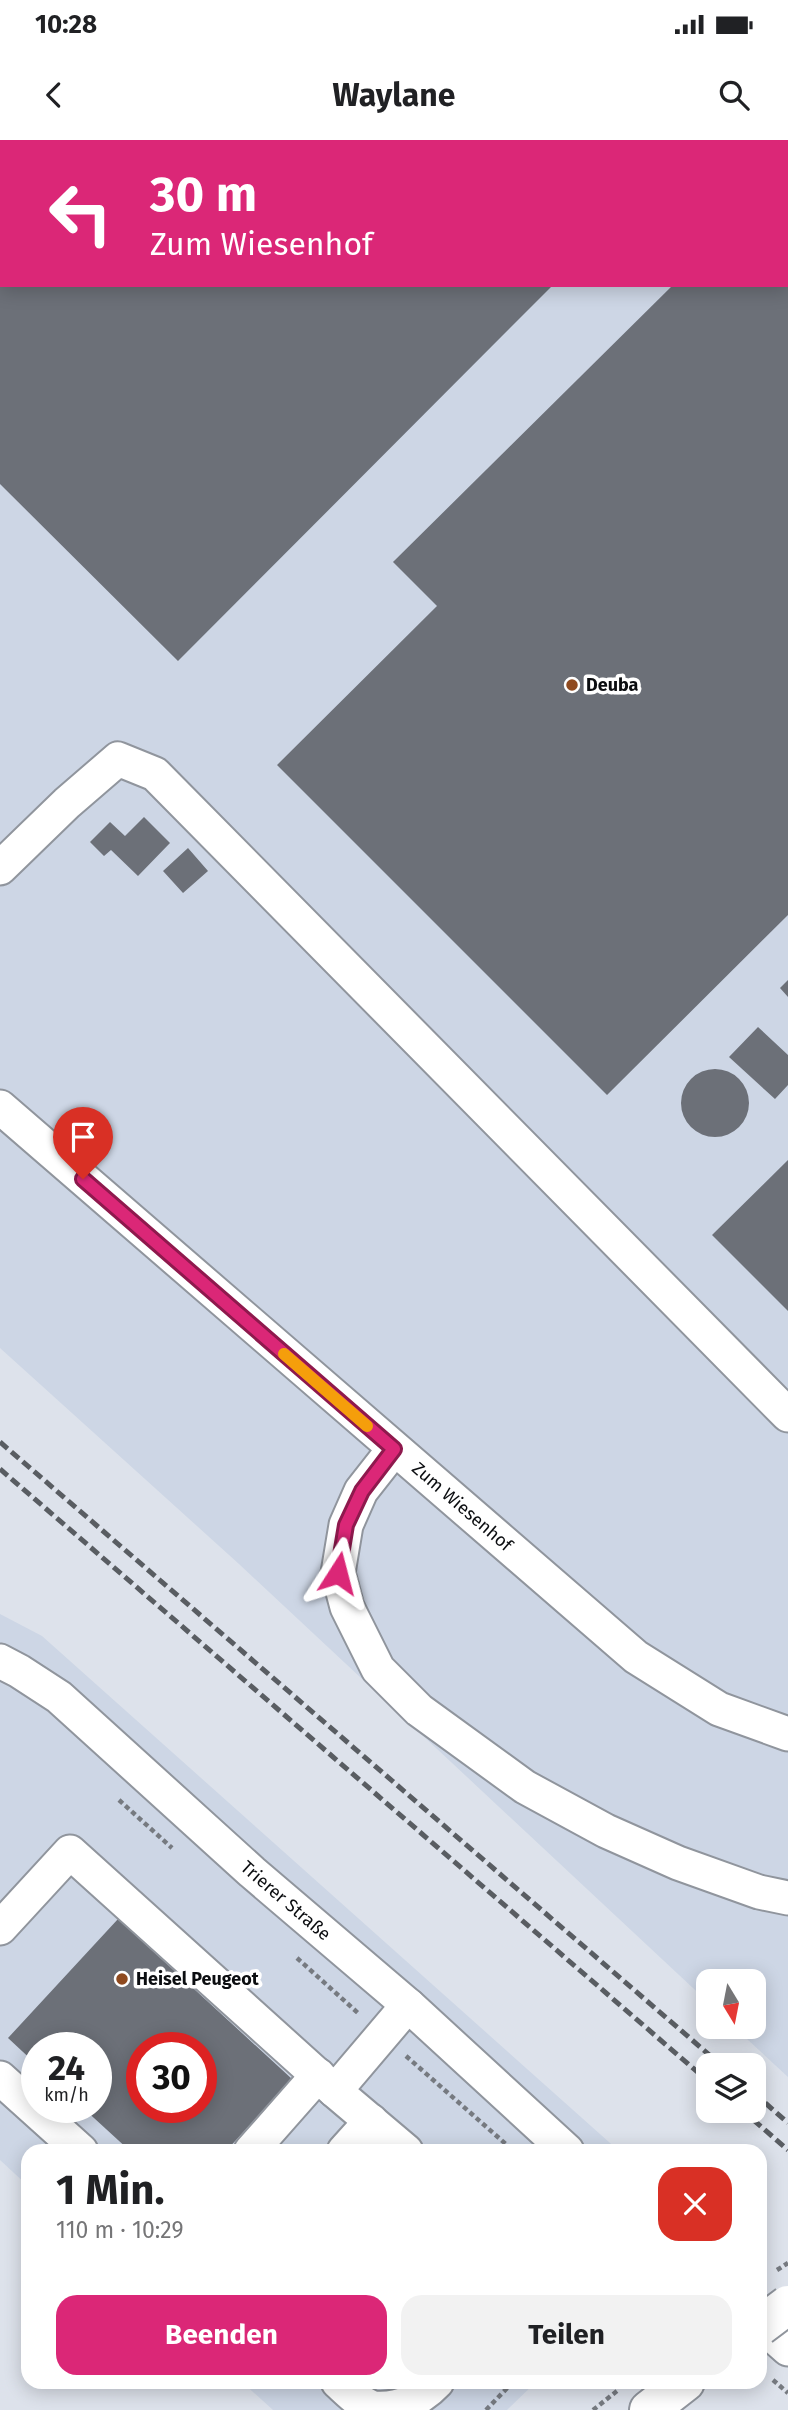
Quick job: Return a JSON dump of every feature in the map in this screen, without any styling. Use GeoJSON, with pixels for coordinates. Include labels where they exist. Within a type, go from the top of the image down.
{"type":"FeatureCollection","features":[{"type":"Feature","properties":{"kind":"main road"},"geometry":{"type":"LineString","coordinates":[[767,2320],[788,2305]]}},
{"type":"Feature","properties":{"kind":"main road"},"geometry":{"type":"LineString","coordinates":[[635,2399],[664,2389]]}},
{"type":"Feature","properties":{"kind":"street"},"geometry":{"type":"LineString","coordinates":[[0,868],[67,803],[118,759],[155,774],[788,1415]]}},
{"type":"Feature","properties":{"kind":"street","name":"Zum Wiesenhof"},"geometry":{"type":"LineString","coordinates":[[0,1107],[636,1657],[719,1709],[788,1734]]}},
{"type":"Feature","properties":{"kind":"street"},"geometry":{"type":"LineString","coordinates":[[394,1449],[362,1491],[346,1525],[338,1573],[346,1607],[378,1669],[419,1710],[524,1787],[606,1831],[678,1863],[759,1892],[788,1898]]}},
{"type":"Feature","properties":{"kind":"street","name":"Trierer Straße"},"geometry":{"type":"LineString","coordinates":[[0,1661],[59,1697],[252,1871],[408,2005],[560,2144]]}},
{"type":"Feature","properties":{"kind":"street"},"geometry":{"type":"LineString","coordinates":[[0,1928],[70,1852],[326,2083],[398,2144]]}},
{"type":"Feature","properties":{"kind":"street"},"geometry":{"type":"LineString","coordinates":[[258,2144],[408,2005]]}},
{"type":"Feature","properties":{"kind":"street"},"geometry":{"type":"LineString","coordinates":[[0,2078],[73,2144]]}},
{"type":"Feature","properties":{"kind":"street"},"geometry":{"type":"LineString","coordinates":[[350,2144],[371,2121]]}},
{"type":"Feature","properties":{"kind":"street"},"geometry":{"type":"LineString","coordinates":[[767,2331],[788,2349]]}},
{"type":"Feature","properties":{"kind":"street"},"geometry":{"type":"LineString","coordinates":[[346,2389],[374,2408],[400,2409],[423,2397],[430,2389]]}},
{"type":"Feature","properties":{"kind":"path"},"geometry":{"type":"LineString","coordinates":[[486,2410],[506,2389]]}},
{"type":"Feature","properties":{"kind":"path"},"geometry":{"type":"LineString","coordinates":[[593,2410],[635,2399]]}},
{"type":"Feature","properties":{"kind":"shaded area"},"geometry":{"type":"Polygon","coordinates":[[[0,287],[788,287],[788,2077],[766,2057],[766,2053],[762,2053],[747,2039],[766,2039],[766,1969],[696,1969],[696,1991],[239,1564],[0,1348],[0,287]]]}},
{"type":"Feature","properties":{"kind":"shaded area"},"geometry":{"type":"Polygon","coordinates":[[[0,1614],[42,1636],[611,2144],[21,2144],[21,2180],[0,2160],[0,1614]]]}},
{"type":"Feature","properties":{"kind":"shaded area"},"geometry":{"type":"Polygon","coordinates":[[[250,2389],[529,2389],[507,2410],[273,2410],[250,2389]]]}},
{"type":"Feature","properties":{"kind":"building"},"geometry":{"type":"Polygon","coordinates":[[[0,287],[551,287],[178,661],[0,484],[0,287]]]}},
{"type":"Feature","properties":{"kind":"building","name":"Deuba"},"geometry":{"type":"Polygon","coordinates":[[[671,287],[788,287],[788,915],[607,1095],[277,765],[437,606],[393,562],[671,287]]]}},
{"type":"Feature","properties":{"kind":"building"},"geometry":{"type":"Polygon","coordinates":[[[144,817],[170,843],[138,876],[111,850],[104,856],[90,842],[110,822],[125,836],[144,817]]]}},
{"type":"Feature","properties":{"kind":"building"},"geometry":{"type":"Polygon","coordinates":[[[188,848],[208,871],[183,893],[163,871],[188,848]]]}},
{"type":"Feature","properties":{"kind":"building"},"geometry":{"type":"Polygon","coordinates":[[[788,980],[788,997],[780,988],[788,980]]]}},
{"type":"Feature","properties":{"kind":"building"},"geometry":{"type":"Polygon","coordinates":[[[758,1027],[788,1055],[788,1085],[775,1099],[729,1057],[758,1027]]]}},
{"type":"Feature","properties":{"kind":"building"},"geometry":{"type":"Polygon","coordinates":[[[715,1069],[728,1071],[739,1079],[747,1090],[747,1116],[739,1127],[728,1135],[715,1137],[702,1135],[691,1127],[683,1116],[681,1103],[683,1090],[691,1079],[702,1071],[715,1069]]]}},
{"type":"Feature","properties":{"kind":"building"},"geometry":{"type":"Polygon","coordinates":[[[788,1160],[788,1311],[712,1235],[788,1160]]]}},
{"type":"Feature","properties":{"kind":"building","name":"Heisel Peugeot"},"geometry":{"type":"Polygon","coordinates":[[[118,1919],[292,2079],[232,2144],[122,2144],[99,2123],[112,2123],[112,2032],[21,2032],[21,2050],[8,2038],[118,1919]]]}},
{"type":"Feature","properties":{"kind":"railway"},"geometry":{"type":"LineString","coordinates":[[0,1442],[707,2053]]}},
{"type":"Feature","properties":{"kind":"railway"},"geometry":{"type":"LineString","coordinates":[[0,1469],[696,2071]]}},
{"type":"Feature","properties":{"kind":"railway"},"geometry":{"type":"LineString","coordinates":[[766,2104],[788,2123]]}},
{"type":"Feature","properties":{"kind":"railway"},"geometry":{"type":"LineString","coordinates":[[757,2123],[788,2150]]}},
{"type":"Feature","properties":{"kind":"slow traffic"},"geometry":{"type":"LineString","coordinates":[[284,1354],[367,1426]]}},
{"type":"Feature","properties":{"kind":"place","name":"Deuba"},"geometry":{"type":"Point","coordinates":[572,685]}},
{"type":"Feature","properties":{"kind":"place","name":"Heisel Peugeot"},"geometry":{"type":"Point","coordinates":[122,1979]}},
{"type":"Feature","properties":{"kind":"route"},"geometry":{"type":"LineString","coordinates":[[83,1179],[394,1449],[362,1491],[346,1525],[338,1573]]}}]}
